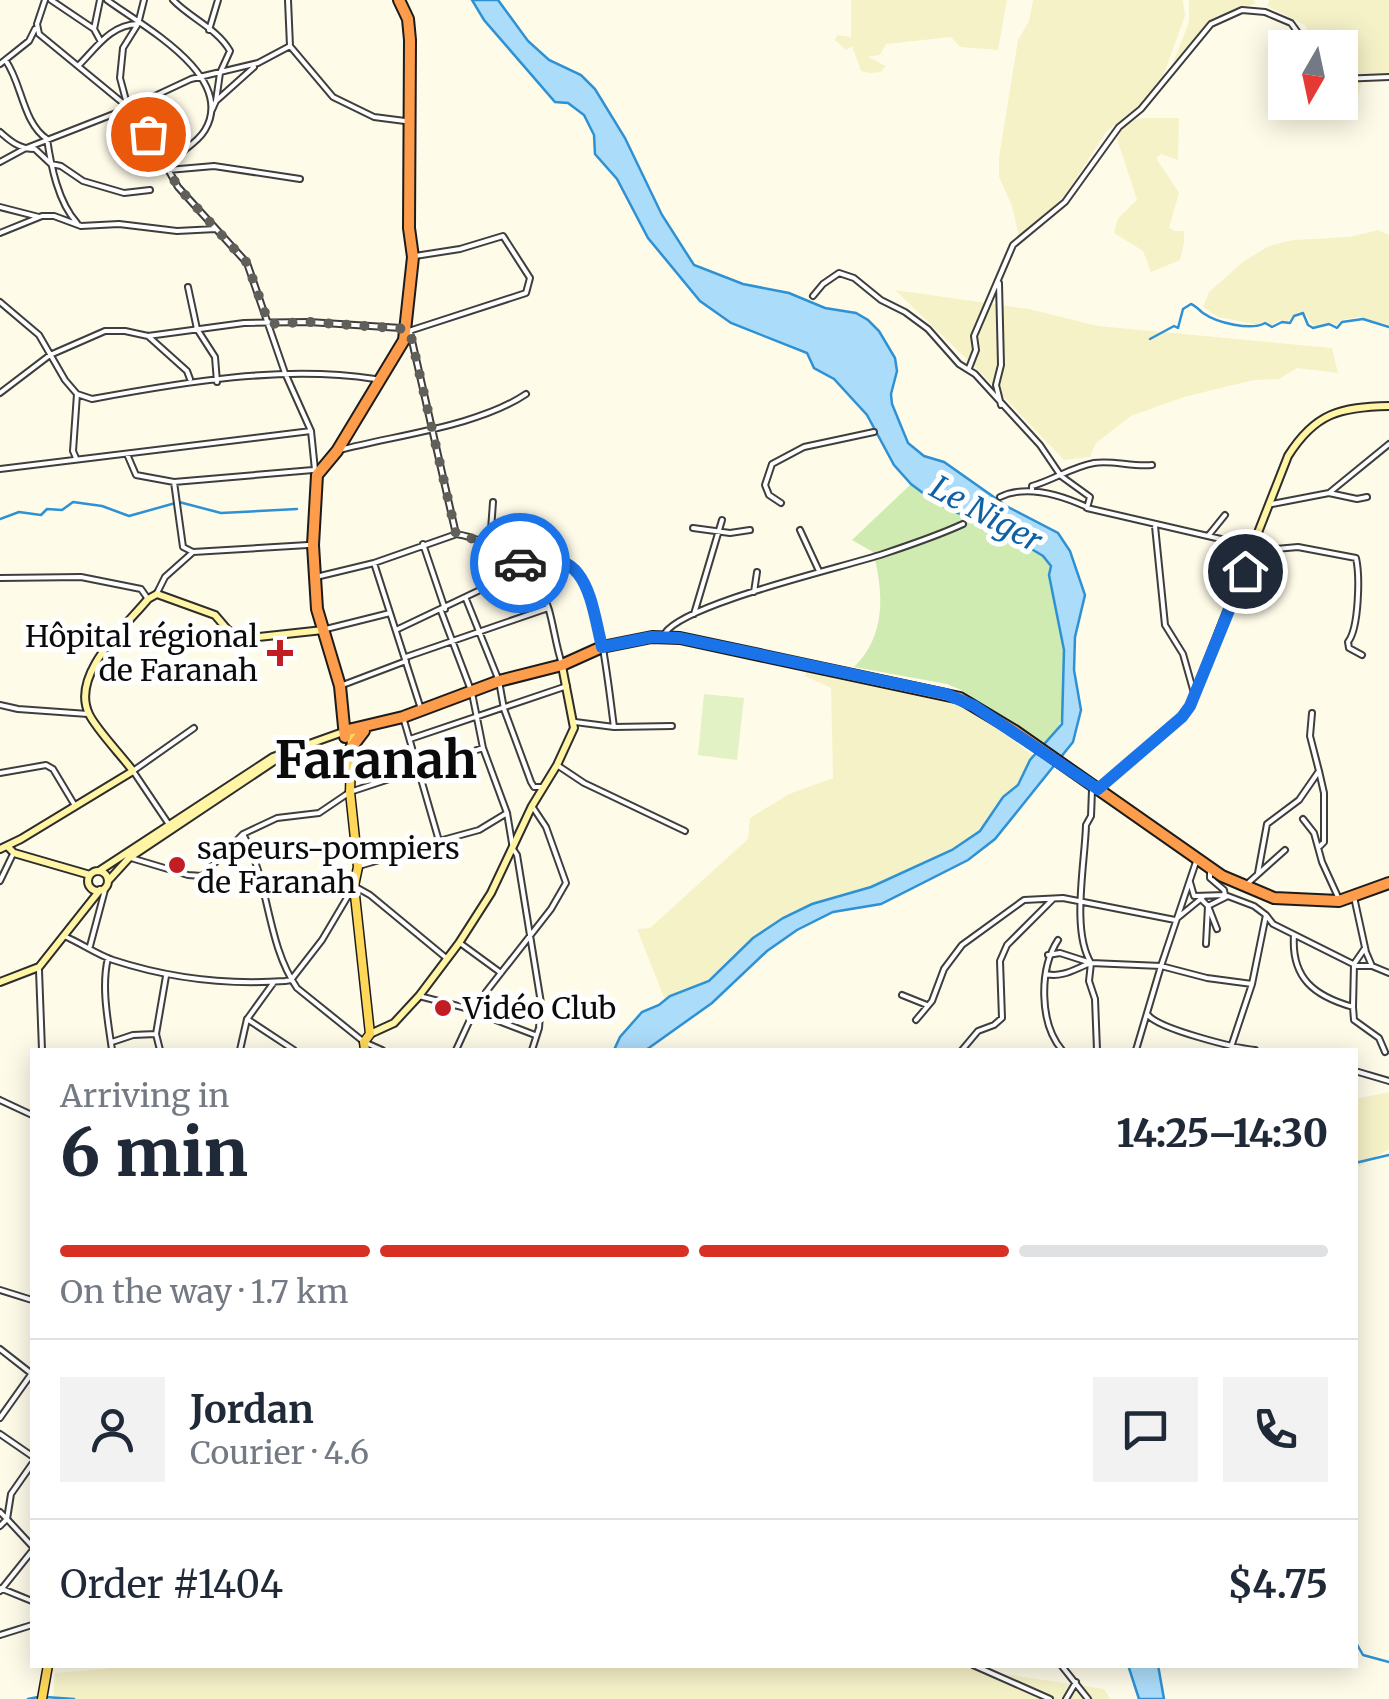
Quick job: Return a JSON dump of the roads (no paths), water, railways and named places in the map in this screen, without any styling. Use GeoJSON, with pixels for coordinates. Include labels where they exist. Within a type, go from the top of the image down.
{"type":"FeatureCollection","features":[{"type":"Feature","properties":{"kind":"highway"},"geometry":{"type":"LineString","coordinates":[[353,735],[323,630],[313,545],[321,469],[337,451],[399,352],[408,330],[414,256],[409,228],[410,40],[408,19],[399,0]]}},
{"type":"Feature","properties":{"kind":"highway"},"geometry":{"type":"LineString","coordinates":[[353,735],[499,681],[562,665],[602,647],[663,636],[960,698],[1211,870],[1244,887],[1298,901],[1339,901],[1389,883]]}},
{"type":"Feature","properties":{"kind":"highway"},"geometry":{"type":"LineString","coordinates":[[346,712],[353,735]]}},
{"type":"Feature","properties":{"kind":"main road"},"geometry":{"type":"LineString","coordinates":[[353,735],[350,792],[358,866],[354,886],[366,1042]]}},
{"type":"Feature","properties":{"kind":"main road"},"geometry":{"type":"LineString","coordinates":[[42,1697],[47,1668]]}},
{"type":"Feature","properties":{"kind":"street"},"geometry":{"type":"LineString","coordinates":[[94,29],[100,0]]}},
{"type":"Feature","properties":{"kind":"street"},"geometry":{"type":"LineString","coordinates":[[107,0],[183,56],[210,92],[211,111]]}},
{"type":"Feature","properties":{"kind":"street"},"geometry":{"type":"LineString","coordinates":[[129,108],[120,68],[123,48],[138,24],[144,0]]}},
{"type":"Feature","properties":{"kind":"street"},"geometry":{"type":"LineString","coordinates":[[168,169],[171,161],[207,128],[220,73],[230,51],[220,36],[173,0]]}},
{"type":"Feature","properties":{"kind":"street"},"geometry":{"type":"LineString","coordinates":[[209,30],[218,0]]}},
{"type":"Feature","properties":{"kind":"street"},"geometry":{"type":"LineString","coordinates":[[288,0],[290,46],[334,98],[384,121],[411,120]]}},
{"type":"Feature","properties":{"kind":"street"},"geometry":{"type":"LineString","coordinates":[[0,64],[28,41],[46,1],[94,29],[101,42]]}},
{"type":"Feature","properties":{"kind":"street"},"geometry":{"type":"LineString","coordinates":[[969,368],[976,350],[974,336],[1014,244],[1066,202],[1114,133],[1141,109],[1211,24],[1242,10],[1268,12],[1290,23],[1295,30]]}},
{"type":"Feature","properties":{"kind":"street"},"geometry":{"type":"LineString","coordinates":[[37,24],[44,41],[129,108],[178,187],[247,263],[311,431],[321,469],[174,482],[136,475],[127,454]]}},
{"type":"Feature","properties":{"kind":"street"},"geometry":{"type":"LineString","coordinates":[[79,66],[112,30],[138,24]]}},
{"type":"Feature","properties":{"kind":"street"},"geometry":{"type":"LineString","coordinates":[[1,162],[201,76],[258,63],[290,46]]}},
{"type":"Feature","properties":{"kind":"street"},"geometry":{"type":"LineString","coordinates":[[6,61],[16,75],[34,124],[47,139]]}},
{"type":"Feature","properties":{"kind":"street"},"geometry":{"type":"LineString","coordinates":[[216,101],[258,63]]}},
{"type":"Feature","properties":{"kind":"street"},"geometry":{"type":"LineString","coordinates":[[1358,78],[1389,76]]}},
{"type":"Feature","properties":{"kind":"street"},"geometry":{"type":"LineString","coordinates":[[0,132],[24,149],[35,149],[50,164],[61,166],[83,181],[116,191],[150,190]]}},
{"type":"Feature","properties":{"kind":"street"},"geometry":{"type":"LineString","coordinates":[[47,139],[50,164],[68,211],[81,226]]}},
{"type":"Feature","properties":{"kind":"street"},"geometry":{"type":"LineString","coordinates":[[168,169],[214,166],[300,180]]}},
{"type":"Feature","properties":{"kind":"street"},"geometry":{"type":"LineString","coordinates":[[0,207],[38,217],[54,216],[81,226],[216,229]]}},
{"type":"Feature","properties":{"kind":"street"},"geometry":{"type":"LineString","coordinates":[[0,233],[38,217]]}},
{"type":"Feature","properties":{"kind":"street"},"geometry":{"type":"LineString","coordinates":[[0,393],[50,355],[105,332],[148,336],[196,328],[309,322],[408,330],[526,293],[530,278],[503,236],[466,248],[414,256]]}},
{"type":"Feature","properties":{"kind":"street"},"geometry":{"type":"LineString","coordinates":[[813,296],[828,279],[846,274],[881,300],[915,318],[958,364],[969,368],[1040,445],[1061,476],[1090,496],[1087,508]]}},
{"type":"Feature","properties":{"kind":"street"},"geometry":{"type":"LineString","coordinates":[[999,283],[1001,365],[996,385],[1001,405]]}},
{"type":"Feature","properties":{"kind":"street"},"geometry":{"type":"LineString","coordinates":[[188,287],[196,328],[214,357],[217,382]]}},
{"type":"Feature","properties":{"kind":"street"},"geometry":{"type":"LineString","coordinates":[[0,302],[39,335],[77,394],[92,399],[190,380],[217,382],[286,373],[380,380]]}},
{"type":"Feature","properties":{"kind":"street"},"geometry":{"type":"LineString","coordinates":[[408,330],[456,534]]}},
{"type":"Feature","properties":{"kind":"street"},"geometry":{"type":"LineString","coordinates":[[148,336],[187,371],[190,380]]}},
{"type":"Feature","properties":{"kind":"street"},"geometry":{"type":"LineString","coordinates":[[76,458],[73,451],[77,394]]}},
{"type":"Feature","properties":{"kind":"street"},"geometry":{"type":"LineString","coordinates":[[337,451],[434,429],[513,403],[526,394]]}},
{"type":"Feature","properties":{"kind":"street"},"geometry":{"type":"LineString","coordinates":[[1097,1048],[1095,999],[1089,981],[1092,963],[1084,951],[1082,901],[1086,825],[1092,816],[1095,787],[1182,717],[1193,700],[1254,550],[1268,504],[1288,456],[1304,433],[1332,412],[1389,406]]}},
{"type":"Feature","properties":{"kind":"street"},"geometry":{"type":"LineString","coordinates":[[0,468],[311,431]]}},
{"type":"Feature","properties":{"kind":"street"},"geometry":{"type":"LineString","coordinates":[[781,502],[769,495],[764,486],[772,464],[804,447],[874,432]]}},
{"type":"Feature","properties":{"kind":"street"},"geometry":{"type":"LineString","coordinates":[[1329,493],[1389,444]]}},
{"type":"Feature","properties":{"kind":"street"},"geometry":{"type":"LineString","coordinates":[[1032,491],[1032,486],[1096,462],[1152,464]]}},
{"type":"Feature","properties":{"kind":"street"},"geometry":{"type":"LineString","coordinates":[[174,482],[182,547],[193,552],[313,545]]}},
{"type":"Feature","properties":{"kind":"street"},"geometry":{"type":"LineString","coordinates":[[1000,496],[1032,491],[1254,550],[1298,547],[1356,558],[1359,578],[1354,631],[1348,642],[1349,648],[1362,655]]}},
{"type":"Feature","properties":{"kind":"street"},"geometry":{"type":"LineString","coordinates":[[1268,504],[1329,493],[1367,497]]}},
{"type":"Feature","properties":{"kind":"street"},"geometry":{"type":"LineString","coordinates":[[490,544],[493,502]]}},
{"type":"Feature","properties":{"kind":"street"},"geometry":{"type":"LineString","coordinates":[[1208,536],[1224,515]]}},
{"type":"Feature","properties":{"kind":"street"},"geometry":{"type":"LineString","coordinates":[[694,614],[722,520]]}},
{"type":"Feature","properties":{"kind":"street"},"geometry":{"type":"LineString","coordinates":[[663,636],[672,622],[963,524]]}},
{"type":"Feature","properties":{"kind":"street"},"geometry":{"type":"LineString","coordinates":[[1155,526],[1165,625],[1189,667],[1194,693]]}},
{"type":"Feature","properties":{"kind":"street"},"geometry":{"type":"LineString","coordinates":[[693,528],[739,533],[750,530]]}},
{"type":"Feature","properties":{"kind":"street"},"geometry":{"type":"LineString","coordinates":[[800,530],[819,571]]}},
{"type":"Feature","properties":{"kind":"street"},"geometry":{"type":"LineString","coordinates":[[243,834],[255,856],[282,961],[291,980],[366,1042],[394,1023],[420,996],[459,942],[491,892],[532,806],[558,765],[575,722],[548,608],[534,581],[490,544],[456,534],[374,563],[316,576]]}},
{"type":"Feature","properties":{"kind":"street"},"geometry":{"type":"LineString","coordinates":[[423,544],[472,693],[484,748],[507,813],[512,849],[517,855],[541,1002],[540,1028],[532,1048]]}},
{"type":"Feature","properties":{"kind":"street"},"geometry":{"type":"LineString","coordinates":[[171,827],[134,771],[88,714],[87,682],[100,654],[148,599],[157,594],[165,577],[193,552]]}},
{"type":"Feature","properties":{"kind":"street"},"geometry":{"type":"LineString","coordinates":[[516,564],[549,558],[576,568],[586,585],[602,647],[614,727]]}},
{"type":"Feature","properties":{"kind":"street"},"geometry":{"type":"LineString","coordinates":[[374,563],[422,710]]}},
{"type":"Feature","properties":{"kind":"street"},"geometry":{"type":"LineString","coordinates":[[396,629],[520,571]]}},
{"type":"Feature","properties":{"kind":"street"},"geometry":{"type":"LineString","coordinates":[[754,592],[757,572]]}},
{"type":"Feature","properties":{"kind":"street"},"geometry":{"type":"LineString","coordinates":[[0,578],[81,577],[141,590],[148,599]]}},
{"type":"Feature","properties":{"kind":"street"},"geometry":{"type":"LineString","coordinates":[[157,594],[215,614],[227,630],[241,639],[323,630],[390,613]]}},
{"type":"Feature","properties":{"kind":"street"},"geometry":{"type":"LineString","coordinates":[[466,599],[499,681],[504,709],[531,782],[534,787],[543,787]]}},
{"type":"Feature","properties":{"kind":"street"},"geometry":{"type":"LineString","coordinates":[[340,686],[452,640],[548,608]]}},
{"type":"Feature","properties":{"kind":"street"},"geometry":{"type":"LineString","coordinates":[[408,739],[567,686]]}},
{"type":"Feature","properties":{"kind":"street"},"geometry":{"type":"LineString","coordinates":[[0,705],[18,710],[88,714]]}},
{"type":"Feature","properties":{"kind":"street"},"geometry":{"type":"LineString","coordinates":[[1312,712],[1310,736],[1325,816],[1324,842],[1320,846]]}},
{"type":"Feature","properties":{"kind":"street"},"geometry":{"type":"LineString","coordinates":[[403,717],[439,841]]}},
{"type":"Feature","properties":{"kind":"street"},"geometry":{"type":"LineString","coordinates":[[575,722],[614,727],[672,726]]}},
{"type":"Feature","properties":{"kind":"street"},"geometry":{"type":"LineString","coordinates":[[0,881],[7,850],[134,771],[194,728]]}},
{"type":"Feature","properties":{"kind":"street"},"geometry":{"type":"LineString","coordinates":[[90,903],[90,882],[99,871],[273,757],[294,748],[353,735]]}},
{"type":"Feature","properties":{"kind":"street"},"geometry":{"type":"LineString","coordinates":[[127,856],[188,876],[202,876],[243,834],[277,818],[318,813],[350,792],[484,748]]}},
{"type":"Feature","properties":{"kind":"street"},"geometry":{"type":"LineString","coordinates":[[0,773],[46,765],[75,807]]}},
{"type":"Feature","properties":{"kind":"street"},"geometry":{"type":"LineString","coordinates":[[558,765],[584,784],[685,831]]}},
{"type":"Feature","properties":{"kind":"street"},"geometry":{"type":"LineString","coordinates":[[1258,873],[1267,824],[1299,800],[1319,771]]}},
{"type":"Feature","properties":{"kind":"street"},"geometry":{"type":"LineString","coordinates":[[457,1048],[486,992],[551,910],[566,883],[546,827],[532,806]]}},
{"type":"Feature","properties":{"kind":"street"},"geometry":{"type":"LineString","coordinates":[[358,866],[434,848],[439,841],[479,830],[507,813]]}},
{"type":"Feature","properties":{"kind":"street"},"geometry":{"type":"LineString","coordinates":[[1303,819],[1320,846],[1322,862],[1339,901]]}},
{"type":"Feature","properties":{"kind":"street"},"geometry":{"type":"LineString","coordinates":[[7,850],[105,886]]}},
{"type":"Feature","properties":{"kind":"street"},"geometry":{"type":"LineString","coordinates":[[1244,887],[1285,850]]}},
{"type":"Feature","properties":{"kind":"street"},"geometry":{"type":"LineString","coordinates":[[0,982],[39,966],[127,856]]}},
{"type":"Feature","properties":{"kind":"street"},"geometry":{"type":"LineString","coordinates":[[1137,1048],[1197,859]]}},
{"type":"Feature","properties":{"kind":"street"},"geometry":{"type":"LineString","coordinates":[[1211,870],[1210,878],[1225,896]]}},
{"type":"Feature","properties":{"kind":"street"},"geometry":{"type":"LineString","coordinates":[[90,946],[105,886],[106,874],[99,871]]}},
{"type":"Feature","properties":{"kind":"street"},"geometry":{"type":"LineString","coordinates":[[1190,882],[1194,896],[1202,898],[1208,906],[1217,929]]}},
{"type":"Feature","properties":{"kind":"street"},"geometry":{"type":"LineString","coordinates":[[64,936],[108,958],[166,976],[291,980],[322,940],[354,886],[446,957]]}},
{"type":"Feature","properties":{"kind":"street"},"geometry":{"type":"LineString","coordinates":[[1175,920],[1202,898],[1216,893],[1238,898],[1294,935],[1354,964],[1389,972]]}},
{"type":"Feature","properties":{"kind":"street"},"geometry":{"type":"LineString","coordinates":[[1208,906],[1225,896]]}},
{"type":"Feature","properties":{"kind":"street"},"geometry":{"type":"LineString","coordinates":[[1354,897],[1372,966]]}},
{"type":"Feature","properties":{"kind":"street"},"geometry":{"type":"LineString","coordinates":[[964,1048],[978,1030],[1002,1018],[1000,961],[1007,945],[1053,898]]}},
{"type":"Feature","properties":{"kind":"street"},"geometry":{"type":"LineString","coordinates":[[916,1020],[932,1001],[944,969],[962,945],[1024,900],[1082,901],[1175,920]]}},
{"type":"Feature","properties":{"kind":"street"},"geometry":{"type":"LineString","coordinates":[[1206,944],[1208,906]]}},
{"type":"Feature","properties":{"kind":"street"},"geometry":{"type":"LineString","coordinates":[[1147,1012],[1149,1019],[1170,1030],[1231,1047],[1252,984],[1266,915]]}},
{"type":"Feature","properties":{"kind":"street"},"geometry":{"type":"LineString","coordinates":[[1294,935],[1294,965],[1304,978],[1327,1000],[1353,1006]]}},
{"type":"Feature","properties":{"kind":"street"},"geometry":{"type":"LineString","coordinates":[[1058,940],[1048,955],[1046,1011],[1054,1040],[1060,1048]]}},
{"type":"Feature","properties":{"kind":"street"},"geometry":{"type":"LineString","coordinates":[[459,942],[501,973]]}},
{"type":"Feature","properties":{"kind":"street"},"geometry":{"type":"LineString","coordinates":[[1365,948],[1354,964],[1354,1020],[1379,1038],[1387,1050]]}},
{"type":"Feature","properties":{"kind":"street"},"geometry":{"type":"LineString","coordinates":[[1048,955],[1060,954],[1092,963]]}},
{"type":"Feature","properties":{"kind":"street"},"geometry":{"type":"LineString","coordinates":[[108,958],[104,972],[112,1048]]}},
{"type":"Feature","properties":{"kind":"street"},"geometry":{"type":"LineString","coordinates":[[1046,974],[1064,974],[1081,964],[1092,963],[1161,966],[1252,984]]}},
{"type":"Feature","properties":{"kind":"street"},"geometry":{"type":"LineString","coordinates":[[39,966],[42,1048]]}},
{"type":"Feature","properties":{"kind":"street"},"geometry":{"type":"LineString","coordinates":[[160,1048],[156,1034],[166,976]]}},
{"type":"Feature","properties":{"kind":"street"},"geometry":{"type":"LineString","coordinates":[[241,1048],[248,1019],[274,982]]}},
{"type":"Feature","properties":{"kind":"street"},"geometry":{"type":"LineString","coordinates":[[902,995],[927,1006]]}},
{"type":"Feature","properties":{"kind":"street"},"geometry":{"type":"LineString","coordinates":[[420,996],[535,1035]]}},
{"type":"Feature","properties":{"kind":"street"},"geometry":{"type":"LineString","coordinates":[[248,1019],[291,1048]]}},
{"type":"Feature","properties":{"kind":"street"},"geometry":{"type":"LineString","coordinates":[[111,1043],[133,1035],[156,1034]]}},
{"type":"Feature","properties":{"kind":"street"},"geometry":{"type":"LineString","coordinates":[[1358,1072],[1389,1081]]}},
{"type":"Feature","properties":{"kind":"street"},"geometry":{"type":"LineString","coordinates":[[0,1100],[30,1113]]}},
{"type":"Feature","properties":{"kind":"street"},"geometry":{"type":"LineString","coordinates":[[0,1290],[30,1299]]}},
{"type":"Feature","properties":{"kind":"street"},"geometry":{"type":"LineString","coordinates":[[0,1349],[30,1372]]}},
{"type":"Feature","properties":{"kind":"street"},"geometry":{"type":"LineString","coordinates":[[0,1418],[30,1377]]}},
{"type":"Feature","properties":{"kind":"street"},"geometry":{"type":"LineString","coordinates":[[0,1434],[30,1455]]}},
{"type":"Feature","properties":{"kind":"street"},"geometry":{"type":"LineString","coordinates":[[0,1526],[8,1518],[11,1494],[30,1467]]}},
{"type":"Feature","properties":{"kind":"street"},"geometry":{"type":"LineString","coordinates":[[0,1512],[30,1546]]}},
{"type":"Feature","properties":{"kind":"street"},"geometry":{"type":"LineString","coordinates":[[30,1552],[1,1589],[30,1600]]}},
{"type":"Feature","properties":{"kind":"street"},"geometry":{"type":"LineString","coordinates":[[0,1635],[30,1625]]}},
{"type":"Feature","properties":{"kind":"street"},"geometry":{"type":"LineString","coordinates":[[980,1668],[1050,1699]]}},
{"type":"Feature","properties":{"kind":"street"},"geometry":{"type":"LineString","coordinates":[[1064,1668],[1088,1699]]}},
{"type":"Feature","properties":{"kind":"street"},"geometry":{"type":"LineString","coordinates":[[1066,1699],[1076,1682]]}},
{"type":"Feature","properties":{"kind":"water","name":"Le Niger"},"geometry":{"type":"Polygon","coordinates":[[[472,0],[498,0],[528,41],[549,60],[581,75],[595,89],[625,138],[662,215],[694,265],[743,284],[789,293],[868,320],[895,358],[892,404],[908,443],[924,456],[944,462],[1008,507],[1058,533],[1070,551],[1085,595],[1075,637],[1074,670],[1081,710],[1073,742],[995,839],[968,860],[881,904],[833,912],[797,930],[767,951],[712,1003],[649,1048],[615,1048],[642,1012],[709,981],[753,938],[783,918],[812,904],[871,887],[952,850],[980,831],[1003,797],[1018,785],[1030,760],[1062,724],[1064,650],[1049,575],[1051,566],[1028,547],[935,502],[911,484],[894,465],[867,415],[834,379],[814,368],[807,353],[731,323],[700,301],[648,238],[617,179],[595,154],[594,135],[584,115],[568,103],[555,102],[484,20],[472,0]]]}},
{"type":"Feature","properties":{"kind":"water"},"geometry":{"type":"Polygon","coordinates":[[[1129,1668],[1159,1668],[1164,1699],[1139,1699],[1129,1668]]]}},
{"type":"Feature","properties":{"kind":"waterway"},"geometry":{"type":"LineString","coordinates":[[1150,339],[1174,326],[1178,328],[1183,309],[1191,304],[1234,325],[1265,323],[1272,327],[1290,323],[1294,316],[1303,313],[1313,328],[1329,324],[1337,328],[1342,322],[1363,319],[1389,327]]}},
{"type":"Feature","properties":{"kind":"waterway"},"geometry":{"type":"LineString","coordinates":[[0,519],[19,512],[41,515],[47,509],[62,510],[73,502],[102,506],[129,516],[179,502],[221,513],[297,509]]}},
{"type":"Feature","properties":{"kind":"waterway"},"geometry":{"type":"LineString","coordinates":[[1358,1162],[1389,1155]]}},
{"type":"Feature","properties":{"kind":"waterway"},"geometry":{"type":"LineString","coordinates":[[1358,1646],[1363,1655],[1389,1662]]}},
{"type":"Feature","properties":{"kind":"waterway"},"geometry":{"type":"LineString","coordinates":[[28,1699],[38,1697]]}},
{"type":"Feature","properties":{"kind":"waterway"},"geometry":{"type":"LineString","coordinates":[[45,1697],[74,1699]]}},
{"type":"Feature","properties":{"kind":"place","name":"Hôpital régional de Faranah"},"geometry":{"type":"Point","coordinates":[280,653]}},
{"type":"Feature","properties":{"kind":"place","name":"sapeurs-pompiers de Faranah"},"geometry":{"type":"Point","coordinates":[177,865]}},
{"type":"Feature","properties":{"kind":"place","name":"Vidéo Club"},"geometry":{"type":"Point","coordinates":[443,1008]}},
{"type":"Feature","properties":{"kind":"district","name":"Faranah"},"geometry":{"type":"Point","coordinates":[376,760]}}]}
